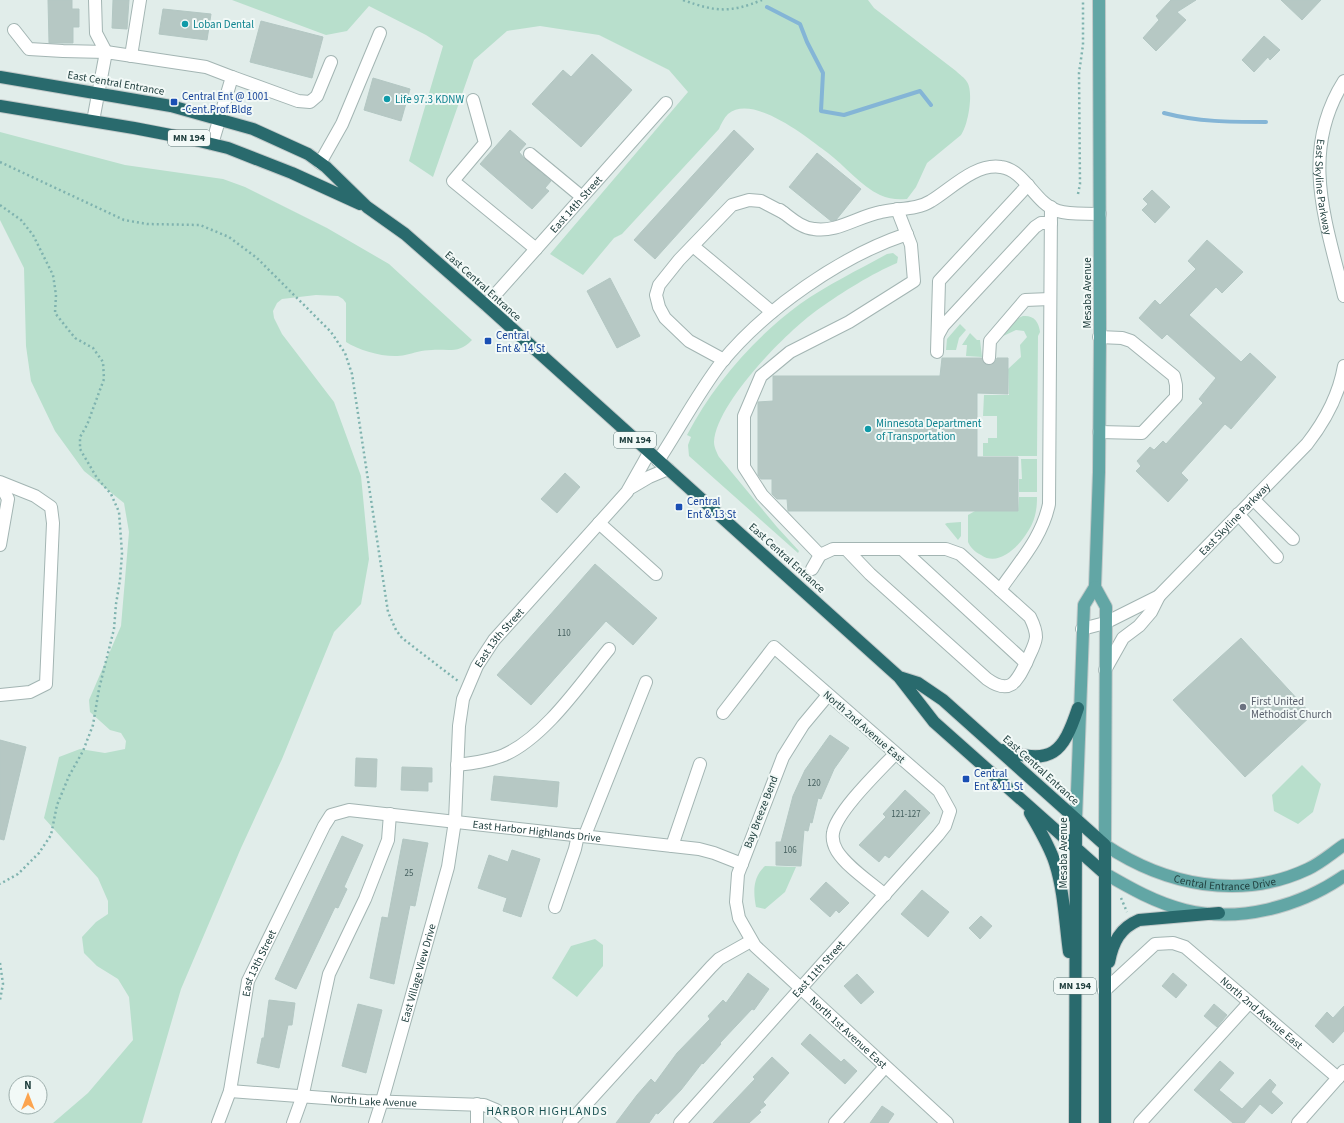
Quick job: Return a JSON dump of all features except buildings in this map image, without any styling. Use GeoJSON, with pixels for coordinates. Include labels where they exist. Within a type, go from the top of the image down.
{"type":"FeatureCollection","features":[{"type":"Feature","properties":{"kind":"highway","name":"East Central Entrance"},"geometry":{"type":"LineString","coordinates":[[0,77],[171,106],[219,118],[253,129],[285,142],[320,163],[367,207],[405,234],[486,305],[899,677],[934,722],[1104,873]]}},
{"type":"Feature","properties":{"kind":"highway","name":"East Central Entrance"},"geometry":{"type":"LineString","coordinates":[[0,106],[93,121],[212,144],[264,161],[367,207]]}},
{"type":"Feature","properties":{"kind":"highway","name":"East Central Entrance"},"geometry":{"type":"LineString","coordinates":[[899,677],[918,683],[930,690],[999,749],[1105,846]]}},
{"type":"Feature","properties":{"kind":"highway"},"geometry":{"type":"LineString","coordinates":[[999,749],[1033,757],[1054,753],[1067,738],[1078,708]]}},
{"type":"Feature","properties":{"kind":"highway","name":"MN 194"},"geometry":{"type":"LineString","coordinates":[[1023,802],[1043,835],[1056,865],[1062,893],[1075,998]]}},
{"type":"Feature","properties":{"kind":"highway","name":"Mesaba Avenue"},"geometry":{"type":"LineString","coordinates":[[1075,1123],[1076,818]]}},
{"type":"Feature","properties":{"kind":"highway","name":"MN 194"},"geometry":{"type":"LineString","coordinates":[[1105,846],[1105,1123]]}},
{"type":"Feature","properties":{"kind":"highway"},"geometry":{"type":"LineString","coordinates":[[1104,986],[1114,943],[1124,929],[1131,923],[1150,918],[1219,913]]}},
{"type":"Feature","properties":{"kind":"main road","name":"Mesaba Avenue"},"geometry":{"type":"LineString","coordinates":[[1076,818],[1078,708],[1082,629],[1084,605],[1095,587],[1100,337],[1099,0]]}},
{"type":"Feature","properties":{"kind":"main road"},"geometry":{"type":"LineString","coordinates":[[1095,587],[1106,607],[1105,846]]}},
{"type":"Feature","properties":{"kind":"main road","name":"Central Entrance Drive"},"geometry":{"type":"LineString","coordinates":[[1105,846],[1134,863],[1174,879],[1203,885],[1230,886],[1257,884],[1285,878],[1309,869],[1344,845]]}},
{"type":"Feature","properties":{"kind":"main road"},"geometry":{"type":"LineString","coordinates":[[1104,873],[1129,888],[1157,901],[1185,910],[1219,913],[1250,912],[1276,908],[1309,895],[1344,876]]}},
{"type":"Feature","properties":{"kind":"street"},"geometry":{"type":"LineString","coordinates":[[93,121],[106,52],[96,33],[96,0]]}},
{"type":"Feature","properties":{"kind":"street"},"geometry":{"type":"LineString","coordinates":[[131,56],[140,0]]}},
{"type":"Feature","properties":{"kind":"street"},"geometry":{"type":"LineString","coordinates":[[14,30],[29,49],[106,52],[206,67],[298,101],[310,102],[317,96],[331,62]]}},
{"type":"Feature","properties":{"kind":"street"},"geometry":{"type":"LineString","coordinates":[[320,163],[342,124],[380,33]]}},
{"type":"Feature","properties":{"kind":"street"},"geometry":{"type":"LineString","coordinates":[[212,144],[232,76]]}},
{"type":"Feature","properties":{"kind":"street","name":"East Skyline Parkway"},"geometry":{"type":"LineString","coordinates":[[1344,82],[1334,100],[1326,120],[1321,145],[1318,178],[1325,218],[1344,296]]}},
{"type":"Feature","properties":{"kind":"street"},"geometry":{"type":"LineString","coordinates":[[473,100],[485,143],[453,181],[536,249]]}},
{"type":"Feature","properties":{"kind":"street","name":"East 14th Street"},"geometry":{"type":"LineString","coordinates":[[486,305],[666,102]]}},
{"type":"Feature","properties":{"kind":"street"},"geometry":{"type":"LineString","coordinates":[[530,154],[582,197]]}},
{"type":"Feature","properties":{"kind":"street"},"geometry":{"type":"LineString","coordinates":[[724,360],[689,341],[665,318],[659,307],[656,295],[659,285],[732,205],[749,200],[761,201],[782,211],[802,225],[822,230],[837,228],[856,219],[897,209],[918,207],[966,178],[989,167],[1001,167],[1012,171],[1057,211],[1100,214]]}},
{"type":"Feature","properties":{"kind":"street"},"geometry":{"type":"LineString","coordinates":[[937,352],[939,281],[1028,185]]}},
{"type":"Feature","properties":{"kind":"street"},"geometry":{"type":"LineString","coordinates":[[1000,590],[1034,543],[1046,519],[1049,504],[1051,207]]}},
{"type":"Feature","properties":{"kind":"street"},"geometry":{"type":"LineString","coordinates":[[820,555],[762,495],[744,467],[744,416],[761,376],[790,352],[849,322],[914,281],[911,245],[897,209]]}},
{"type":"Feature","properties":{"kind":"street"},"geometry":{"type":"LineString","coordinates":[[938,336],[943,326],[1035,227],[1041,223],[1051,223]]}},
{"type":"Feature","properties":{"kind":"street","name":"East 13th Street"},"geometry":{"type":"LineString","coordinates":[[454,821],[460,714],[467,688],[477,666],[494,640],[627,492],[724,360],[772,312],[807,286],[849,261],[887,241],[907,234]]}},
{"type":"Feature","properties":{"kind":"street"},"geometry":{"type":"LineString","coordinates":[[694,246],[772,312]]}},
{"type":"Feature","properties":{"kind":"street"},"geometry":{"type":"LineString","coordinates":[[989,358],[990,341],[1025,300],[1050,299]]}},
{"type":"Feature","properties":{"kind":"street"},"geometry":{"type":"LineString","coordinates":[[1099,432],[1142,433],[1170,405],[1176,397],[1177,390],[1174,376],[1131,341],[1122,338],[1100,337]]}},
{"type":"Feature","properties":{"kind":"street","name":"East Skyline Parkway"},"geometry":{"type":"LineString","coordinates":[[1082,629],[1105,622],[1159,596],[1307,444],[1320,428],[1337,393],[1344,366]]}},
{"type":"Feature","properties":{"kind":"street","name":"East 13th Street"},"geometry":{"type":"LineString","coordinates":[[627,492],[643,480],[668,469]]}},
{"type":"Feature","properties":{"kind":"street"},"geometry":{"type":"LineString","coordinates":[[0,482],[8,499],[0,545]]}},
{"type":"Feature","properties":{"kind":"street"},"geometry":{"type":"LineString","coordinates":[[0,482],[36,496],[51,507],[53,523],[46,684],[30,692],[0,696]]}},
{"type":"Feature","properties":{"kind":"street"},"geometry":{"type":"LineString","coordinates":[[1253,499],[1293,539]]}},
{"type":"Feature","properties":{"kind":"street"},"geometry":{"type":"LineString","coordinates":[[1238,514],[1277,557]]}},
{"type":"Feature","properties":{"kind":"street"},"geometry":{"type":"LineString","coordinates":[[599,523],[656,574]]}},
{"type":"Feature","properties":{"kind":"street"},"geometry":{"type":"LineString","coordinates":[[812,569],[820,555],[833,549],[846,549],[902,549],[946,549],[960,554],[1030,617],[1034,626],[1036,637],[1034,645],[1016,682],[1008,687],[996,685],[870,574],[846,549]]}},
{"type":"Feature","properties":{"kind":"street"},"geometry":{"type":"LineString","coordinates":[[902,549],[1026,663]]}},
{"type":"Feature","properties":{"kind":"street"},"geometry":{"type":"LineString","coordinates":[[1105,670],[1123,638],[1139,626],[1151,612],[1159,596]]}},
{"type":"Feature","properties":{"kind":"street","name":"North 2nd Avenue East"},"geometry":{"type":"LineString","coordinates":[[723,713],[774,647],[939,791],[950,811]]}},
{"type":"Feature","properties":{"kind":"street"},"geometry":{"type":"LineString","coordinates":[[457,765],[484,762],[505,754],[534,737],[609,650]]}},
{"type":"Feature","properties":{"kind":"street"},"geometry":{"type":"LineString","coordinates":[[555,907],[575,849],[646,682]]}},
{"type":"Feature","properties":{"kind":"street","name":"Bay Breeze Bend"},"geometry":{"type":"LineString","coordinates":[[752,941],[739,918],[736,902],[738,874],[783,757],[803,725],[828,695]]}},
{"type":"Feature","properties":{"kind":"street"},"geometry":{"type":"LineString","coordinates":[[885,894],[838,852],[834,846],[833,833],[841,818],[857,796],[896,754]]}},
{"type":"Feature","properties":{"kind":"street"},"geometry":{"type":"LineString","coordinates":[[672,846],[700,764]]}},
{"type":"Feature","properties":{"kind":"street","name":"East Harbor Highlands Drive"},"geometry":{"type":"LineString","coordinates":[[332,815],[349,810],[581,835],[672,846],[714,853],[742,864]]}},
{"type":"Feature","properties":{"kind":"street","name":"East 11th Street"},"geometry":{"type":"LineString","coordinates":[[680,1123],[945,826],[950,811]]}},
{"type":"Feature","properties":{"kind":"street"},"geometry":{"type":"LineString","coordinates":[[293,1123],[302,1098],[328,974],[365,899],[388,840],[390,814]]}},
{"type":"Feature","properties":{"kind":"street","name":"East 13th Street"},"geometry":{"type":"LineString","coordinates":[[218,1123],[230,1091],[248,981],[324,826],[332,815]]}},
{"type":"Feature","properties":{"kind":"street","name":"East Village View Drive"},"geometry":{"type":"LineString","coordinates":[[375,1123],[448,867],[454,821]]}},
{"type":"Feature","properties":{"kind":"street"},"geometry":{"type":"LineString","coordinates":[[569,1123],[719,959],[752,941]]}},
{"type":"Feature","properties":{"kind":"street","name":"North 1st Avenue East"},"geometry":{"type":"LineString","coordinates":[[752,941],[800,989],[948,1123]]}},
{"type":"Feature","properties":{"kind":"street","name":"North 2nd Avenue East"},"geometry":{"type":"LineString","coordinates":[[1104,986],[1155,944],[1173,943],[1185,948],[1249,1003],[1341,1075]]}},
{"type":"Feature","properties":{"kind":"street"},"geometry":{"type":"LineString","coordinates":[[1140,1123],[1249,1003]]}},
{"type":"Feature","properties":{"kind":"street"},"geometry":{"type":"LineString","coordinates":[[835,1123],[885,1067]]}},
{"type":"Feature","properties":{"kind":"street"},"geometry":{"type":"LineString","coordinates":[[1298,1123],[1341,1075]]}},
{"type":"Feature","properties":{"kind":"street","name":"North Lake Avenue"},"geometry":{"type":"LineString","coordinates":[[230,1091],[302,1098],[382,1102],[477,1104],[496,1110],[512,1123]]}},
{"type":"Feature","properties":{"kind":"street"},"geometry":{"type":"LineString","coordinates":[[477,1104],[477,1123]]}},
{"type":"Feature","properties":{"kind":"path"},"geometry":{"type":"LineString","coordinates":[[683,0],[724,11],[741,9],[762,0]]}},
{"type":"Feature","properties":{"kind":"path"},"geometry":{"type":"LineString","coordinates":[[1078,194],[1080,184],[1079,73],[1083,46],[1083,0]]}},
{"type":"Feature","properties":{"kind":"path"},"geometry":{"type":"LineString","coordinates":[[0,162],[124,220],[147,224],[200,225],[224,234],[257,258],[331,332],[345,353],[352,374],[385,598],[390,617],[396,630],[402,638],[467,688]]}},
{"type":"Feature","properties":{"kind":"path"},"geometry":{"type":"LineString","coordinates":[[0,205],[21,220],[33,235],[53,275],[56,295],[55,313],[75,338],[93,348],[103,362],[104,379],[87,425],[80,438],[80,449],[89,466],[111,494],[119,512],[122,553],[114,629],[99,689],[93,724],[83,751],[69,776],[57,805],[52,835],[39,852],[18,874],[0,884]]}},
{"type":"Feature","properties":{"kind":"path"},"geometry":{"type":"LineString","coordinates":[[1121,898],[1129,918]]}},
{"type":"Feature","properties":{"kind":"path"},"geometry":{"type":"LineString","coordinates":[[0,963],[3,984],[0,1000]]}},
{"type":"Feature","properties":{"kind":"green space"},"geometry":{"type":"Polygon","coordinates":[[[232,0],[868,0],[874,8],[965,79],[970,93],[968,117],[964,131],[961,135],[927,163],[916,187],[907,199],[893,199],[873,191],[828,153],[780,120],[765,113],[751,109],[739,109],[728,114],[719,129],[622,234],[614,238],[583,275],[550,254],[688,92],[669,70],[599,35],[540,26],[507,31],[474,60],[433,177],[409,161],[443,46],[426,35],[369,6],[347,31],[326,35],[232,0]]]}},
{"type":"Feature","properties":{"kind":"green space"},"geometry":{"type":"Polygon","coordinates":[[[0,132],[125,165],[223,179],[245,187],[327,228],[389,264],[472,340],[463,347],[454,350],[425,350],[398,356],[383,355],[366,351],[346,342],[346,303],[338,296],[316,295],[282,299],[277,303],[273,311],[274,318],[282,334],[334,402],[361,476],[369,559],[361,604],[334,632],[282,759],[241,848],[181,989],[142,1123],[53,1123],[88,1093],[133,1040],[129,997],[118,979],[97,966],[84,953],[82,937],[96,922],[108,914],[108,901],[98,878],[44,818],[59,757],[80,749],[105,753],[125,749],[126,741],[121,733],[110,730],[90,712],[89,700],[121,626],[129,532],[124,503],[84,471],[55,431],[31,381],[26,346],[24,268],[0,220],[0,132]]]}},
{"type":"Feature","properties":{"kind":"green space"},"geometry":{"type":"Polygon","coordinates":[[[893,253],[898,257],[897,263],[878,272],[838,296],[806,318],[790,333],[740,388],[727,408],[718,426],[714,442],[719,457],[799,551],[798,553],[689,456],[688,445],[691,437],[687,435],[697,416],[722,381],[751,347],[783,317],[821,290],[887,254],[893,253]]]}},
{"type":"Feature","properties":{"kind":"green space"},"geometry":{"type":"Polygon","coordinates":[[[1023,316],[1033,318],[1037,322],[1040,332],[1038,336],[1037,456],[983,456],[983,443],[988,443],[988,438],[997,438],[997,416],[983,416],[984,395],[1009,395],[1008,369],[1021,357],[1020,345],[1027,337],[1024,331],[1016,330],[999,338],[1016,319],[1023,316]]]}},
{"type":"Feature","properties":{"kind":"green space"},"geometry":{"type":"Polygon","coordinates":[[[960,324],[966,330],[959,338],[956,350],[946,350],[947,339],[960,324]]]}},
{"type":"Feature","properties":{"kind":"green space"},"geometry":{"type":"Polygon","coordinates":[[[970,333],[977,340],[980,340],[982,357],[966,356],[967,345],[962,345],[970,333]]]}},
{"type":"Feature","properties":{"kind":"green space"},"geometry":{"type":"Polygon","coordinates":[[[1021,459],[1037,459],[1037,492],[1019,492],[1019,479],[1022,479],[1021,459]]]}},
{"type":"Feature","properties":{"kind":"green space"},"geometry":{"type":"Polygon","coordinates":[[[1019,497],[1037,497],[1032,524],[1018,545],[1004,556],[996,558],[989,558],[975,551],[968,542],[968,515],[975,511],[1018,511],[1019,497]]]}},
{"type":"Feature","properties":{"kind":"green space"},"geometry":{"type":"Polygon","coordinates":[[[961,522],[961,536],[958,540],[945,524],[961,522]]]}},
{"type":"Feature","properties":{"kind":"green space"},"geometry":{"type":"Polygon","coordinates":[[[1302,765],[1321,784],[1313,812],[1298,824],[1274,811],[1272,795],[1302,765]]]}},
{"type":"Feature","properties":{"kind":"green space"},"geometry":{"type":"Polygon","coordinates":[[[765,866],[796,867],[785,892],[765,909],[756,907],[754,890],[758,875],[765,866]]]}},
{"type":"Feature","properties":{"kind":"green space"},"geometry":{"type":"Polygon","coordinates":[[[595,939],[603,945],[603,966],[577,997],[552,978],[571,946],[595,939]]]}},
{"type":"Feature","properties":{"kind":"waterway"},"geometry":{"type":"LineString","coordinates":[[767,7],[800,24],[807,42],[823,73],[821,111],[844,115],[920,91],[931,105]]}},
{"type":"Feature","properties":{"kind":"waterway"},"geometry":{"type":"LineString","coordinates":[[1164,113],[1202,120],[1227,122],[1266,122]]}},
{"type":"Feature","properties":{"kind":"place","name":"Loban Dental"},"geometry":{"type":"Point","coordinates":[185,24]}},
{"type":"Feature","properties":{"kind":"place","name":"Life 97.3 KDNW"},"geometry":{"type":"Point","coordinates":[387,99]}},
{"type":"Feature","properties":{"kind":"place","name":"Central Ent @ 1001 -Cent.Prof.Bldg"},"geometry":{"type":"Point","coordinates":[174,102]}},
{"type":"Feature","properties":{"kind":"place","name":"Central Ent & 14 St"},"geometry":{"type":"Point","coordinates":[488,341]}},
{"type":"Feature","properties":{"kind":"place","name":"Minnesota Department of Transportation"},"geometry":{"type":"Point","coordinates":[868,429]}},
{"type":"Feature","properties":{"kind":"place","name":"Central Ent & 13 St"},"geometry":{"type":"Point","coordinates":[679,507]}},
{"type":"Feature","properties":{"kind":"place","name":"First United Methodist Church"},"geometry":{"type":"Point","coordinates":[1243,707]}},
{"type":"Feature","properties":{"kind":"place","name":"Central Ent & 11 St"},"geometry":{"type":"Point","coordinates":[966,779]}},
{"type":"Feature","properties":{"kind":"district","name":"HARBOR HIGHLANDS"},"geometry":{"type":"Point","coordinates":[547,1111]}}]}
